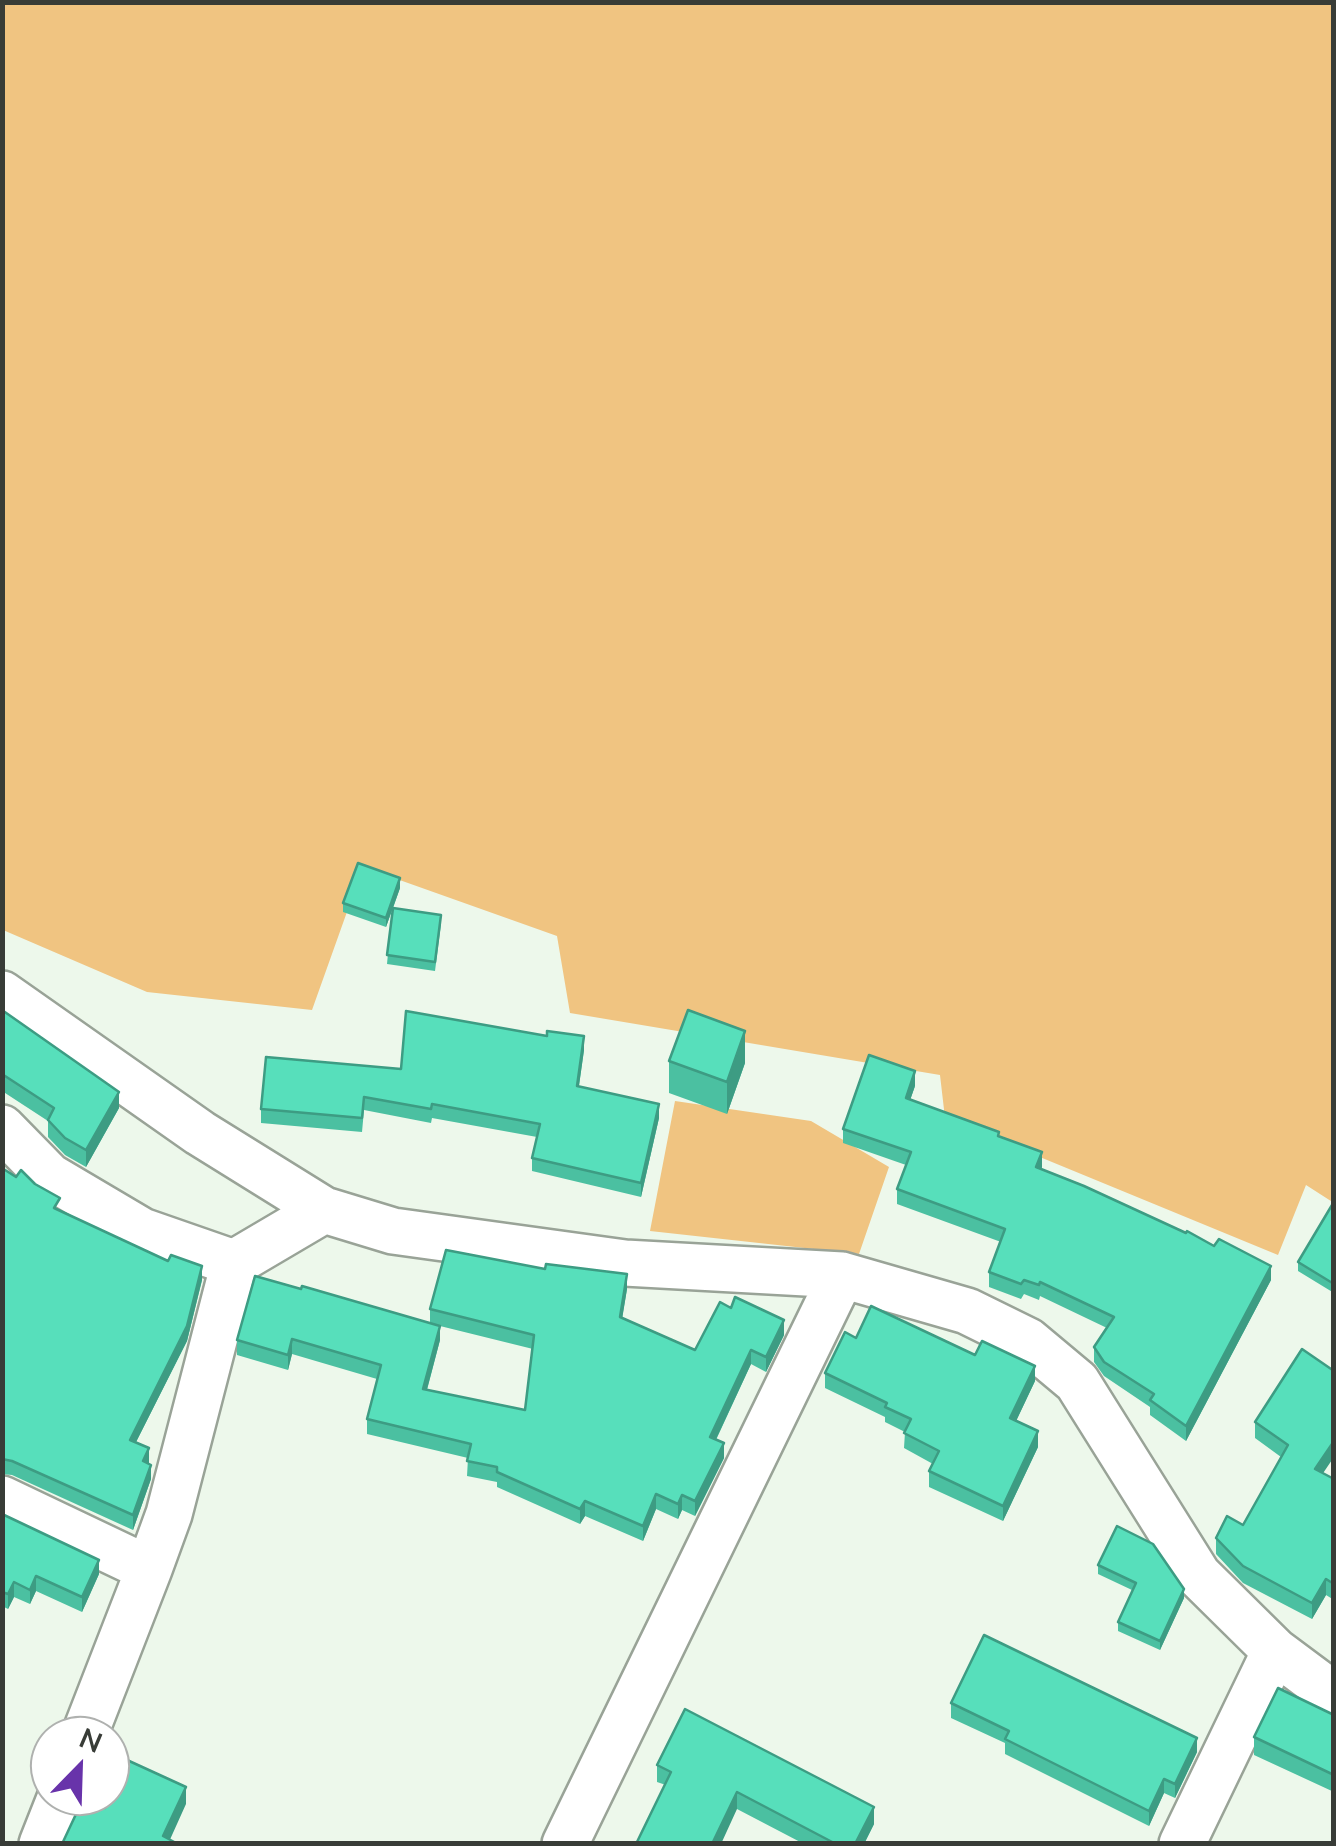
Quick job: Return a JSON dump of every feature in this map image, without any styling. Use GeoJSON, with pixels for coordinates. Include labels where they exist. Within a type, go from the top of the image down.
{"type":"FeatureCollection","features":[{"type":"Feature","properties":{"kind":"street"},"geometry":{"type":"LineString","coordinates":[[2,994],[200,1133],[324,1210],[393,1231],[625,1263],[842,1276],[966,1311],[1028,1341],[1077,1382],[1198,1575],[1275,1650],[1334,1695]]}},
{"type":"Feature","properties":{"kind":"street"},"geometry":{"type":"LineString","coordinates":[[2,1128],[49,1176],[142,1231],[234,1263]]}},
{"type":"Feature","properties":{"kind":"street"},"geometry":{"type":"LineString","coordinates":[[92,1716],[168,1514],[234,1263],[324,1210]]}},
{"type":"Feature","properties":{"kind":"street"},"geometry":{"type":"LineString","coordinates":[[565,1844],[842,1276]]}},
{"type":"Feature","properties":{"kind":"street"},"geometry":{"type":"LineString","coordinates":[[2,1499],[149,1569]]}},
{"type":"Feature","properties":{"kind":"street"},"geometry":{"type":"LineString","coordinates":[[1182,1844],[1275,1650]]}},
{"type":"Feature","properties":{"kind":"street"},"geometry":{"type":"LineString","coordinates":[[42,1844],[53,1816]]}},
{"type":"Feature","properties":{"kind":"shaded area"},"geometry":{"type":"Polygon","coordinates":[[[3,3],[1333,3],[1334,1203],[1306,1185],[1278,1255],[945,1118],[940,1075],[570,1013],[557,936],[363,867],[312,1010],[147,992],[3,930],[3,3]]]}},
{"type":"Feature","properties":{"kind":"shaded area"},"geometry":{"type":"Polygon","coordinates":[[[675,1101],[811,1121],[889,1167],[859,1254],[650,1231],[675,1101]]]}},
{"type":"Feature","properties":{"kind":"building"},"geometry":{"type":"Polygon","coordinates":[[[358,863],[400,878],[386,918],[343,903],[358,863]]]}},
{"type":"Feature","properties":{"kind":"building"},"geometry":{"type":"Polygon","coordinates":[[[393,908],[441,915],[435,962],[387,955],[393,908]]]}},
{"type":"Feature","properties":{"kind":"building"},"geometry":{"type":"Polygon","coordinates":[[[2,1010],[119,1092],[86,1150],[65,1138],[48,1120],[54,1108],[2,1074],[2,1010]]]}},
{"type":"Feature","properties":{"kind":"building"},"geometry":{"type":"Polygon","coordinates":[[[688,1010],[745,1031],[727,1082],[669,1061],[688,1010]]]}},
{"type":"Feature","properties":{"kind":"building"},"geometry":{"type":"Polygon","coordinates":[[[406,1011],[547,1036],[547,1031],[584,1036],[577,1086],[659,1104],[641,1183],[532,1158],[540,1124],[432,1104],[431,1109],[364,1097],[362,1118],[261,1109],[266,1057],[401,1069],[406,1011]]]}},
{"type":"Feature","properties":{"kind":"building"},"geometry":{"type":"Polygon","coordinates":[[[869,1055],[915,1071],[906,1098],[1042,1152],[1036,1167],[1214,1246],[1219,1239],[1271,1266],[1186,1426],[1150,1400],[1154,1394],[1104,1362],[1094,1347],[1114,1317],[1040,1282],[1039,1285],[1024,1280],[1021,1284],[989,1272],[1005,1229],[897,1189],[911,1152],[843,1129],[869,1055]]]}},
{"type":"Feature","properties":{"kind":"building"},"geometry":{"type":"Polygon","coordinates":[[[2,1168],[16,1177],[21,1170],[35,1184],[60,1198],[54,1208],[168,1261],[171,1255],[202,1266],[187,1326],[130,1440],[149,1448],[143,1461],[151,1465],[133,1515],[2,1459],[2,1168]]]}},
{"type":"Feature","properties":{"kind":"building"},"geometry":{"type":"Polygon","coordinates":[[[1334,1205],[1334,1284],[1298,1262],[1334,1205]]]}},
{"type":"Feature","properties":{"kind":"building"},"geometry":{"type":"Polygon","coordinates":[[[446,1250],[545,1269],[546,1264],[627,1274],[620,1317],[695,1350],[720,1302],[731,1308],[735,1297],[784,1320],[766,1357],[751,1350],[710,1437],[724,1443],[695,1501],[682,1495],[678,1504],[656,1494],[643,1526],[585,1501],[580,1509],[497,1472],[497,1467],[467,1461],[471,1444],[367,1419],[381,1365],[292,1339],[288,1355],[237,1340],[255,1276],[301,1289],[302,1286],[440,1326],[423,1389],[525,1410],[534,1335],[430,1309],[446,1250]]]}},
{"type":"Feature","properties":{"kind":"building"},"geometry":{"type":"Polygon","coordinates":[[[871,1306],[975,1355],[982,1341],[1035,1366],[1010,1418],[1038,1431],[1003,1506],[929,1471],[939,1451],[904,1433],[911,1419],[825,1373],[845,1332],[856,1338],[871,1306]]]}},
{"type":"Feature","properties":{"kind":"building"},"geometry":{"type":"Polygon","coordinates":[[[1302,1349],[1334,1371],[1334,1441],[1315,1469],[1334,1479],[1334,1584],[1326,1579],[1312,1603],[1243,1566],[1216,1538],[1227,1516],[1243,1525],[1288,1445],[1255,1422],[1302,1349]]]}},
{"type":"Feature","properties":{"kind":"building"},"geometry":{"type":"Polygon","coordinates":[[[2,1514],[99,1560],[82,1597],[36,1576],[30,1590],[14,1582],[8,1594],[2,1592],[2,1514]]]}},
{"type":"Feature","properties":{"kind":"building"},"geometry":{"type":"Polygon","coordinates":[[[1117,1526],[1153,1544],[1184,1589],[1160,1641],[1118,1622],[1136,1583],[1098,1565],[1117,1526]]]}},
{"type":"Feature","properties":{"kind":"building"},"geometry":{"type":"Polygon","coordinates":[[[984,1635],[1197,1738],[1175,1784],[1164,1779],[1149,1811],[1005,1739],[1009,1731],[951,1703],[984,1635]]]}},
{"type":"Feature","properties":{"kind":"building"},"geometry":{"type":"Polygon","coordinates":[[[1278,1688],[1334,1715],[1334,1775],[1254,1737],[1278,1688]]]}},
{"type":"Feature","properties":{"kind":"building"},"geometry":{"type":"Polygon","coordinates":[[[685,1709],[874,1807],[855,1844],[836,1844],[737,1792],[712,1844],[636,1844],[671,1772],[657,1765],[685,1709]]]}},
{"type":"Feature","properties":{"kind":"building"},"geometry":{"type":"Polygon","coordinates":[[[130,1761],[186,1787],[163,1836],[178,1844],[62,1844],[75,1816],[130,1816],[130,1761]]]}}]}
